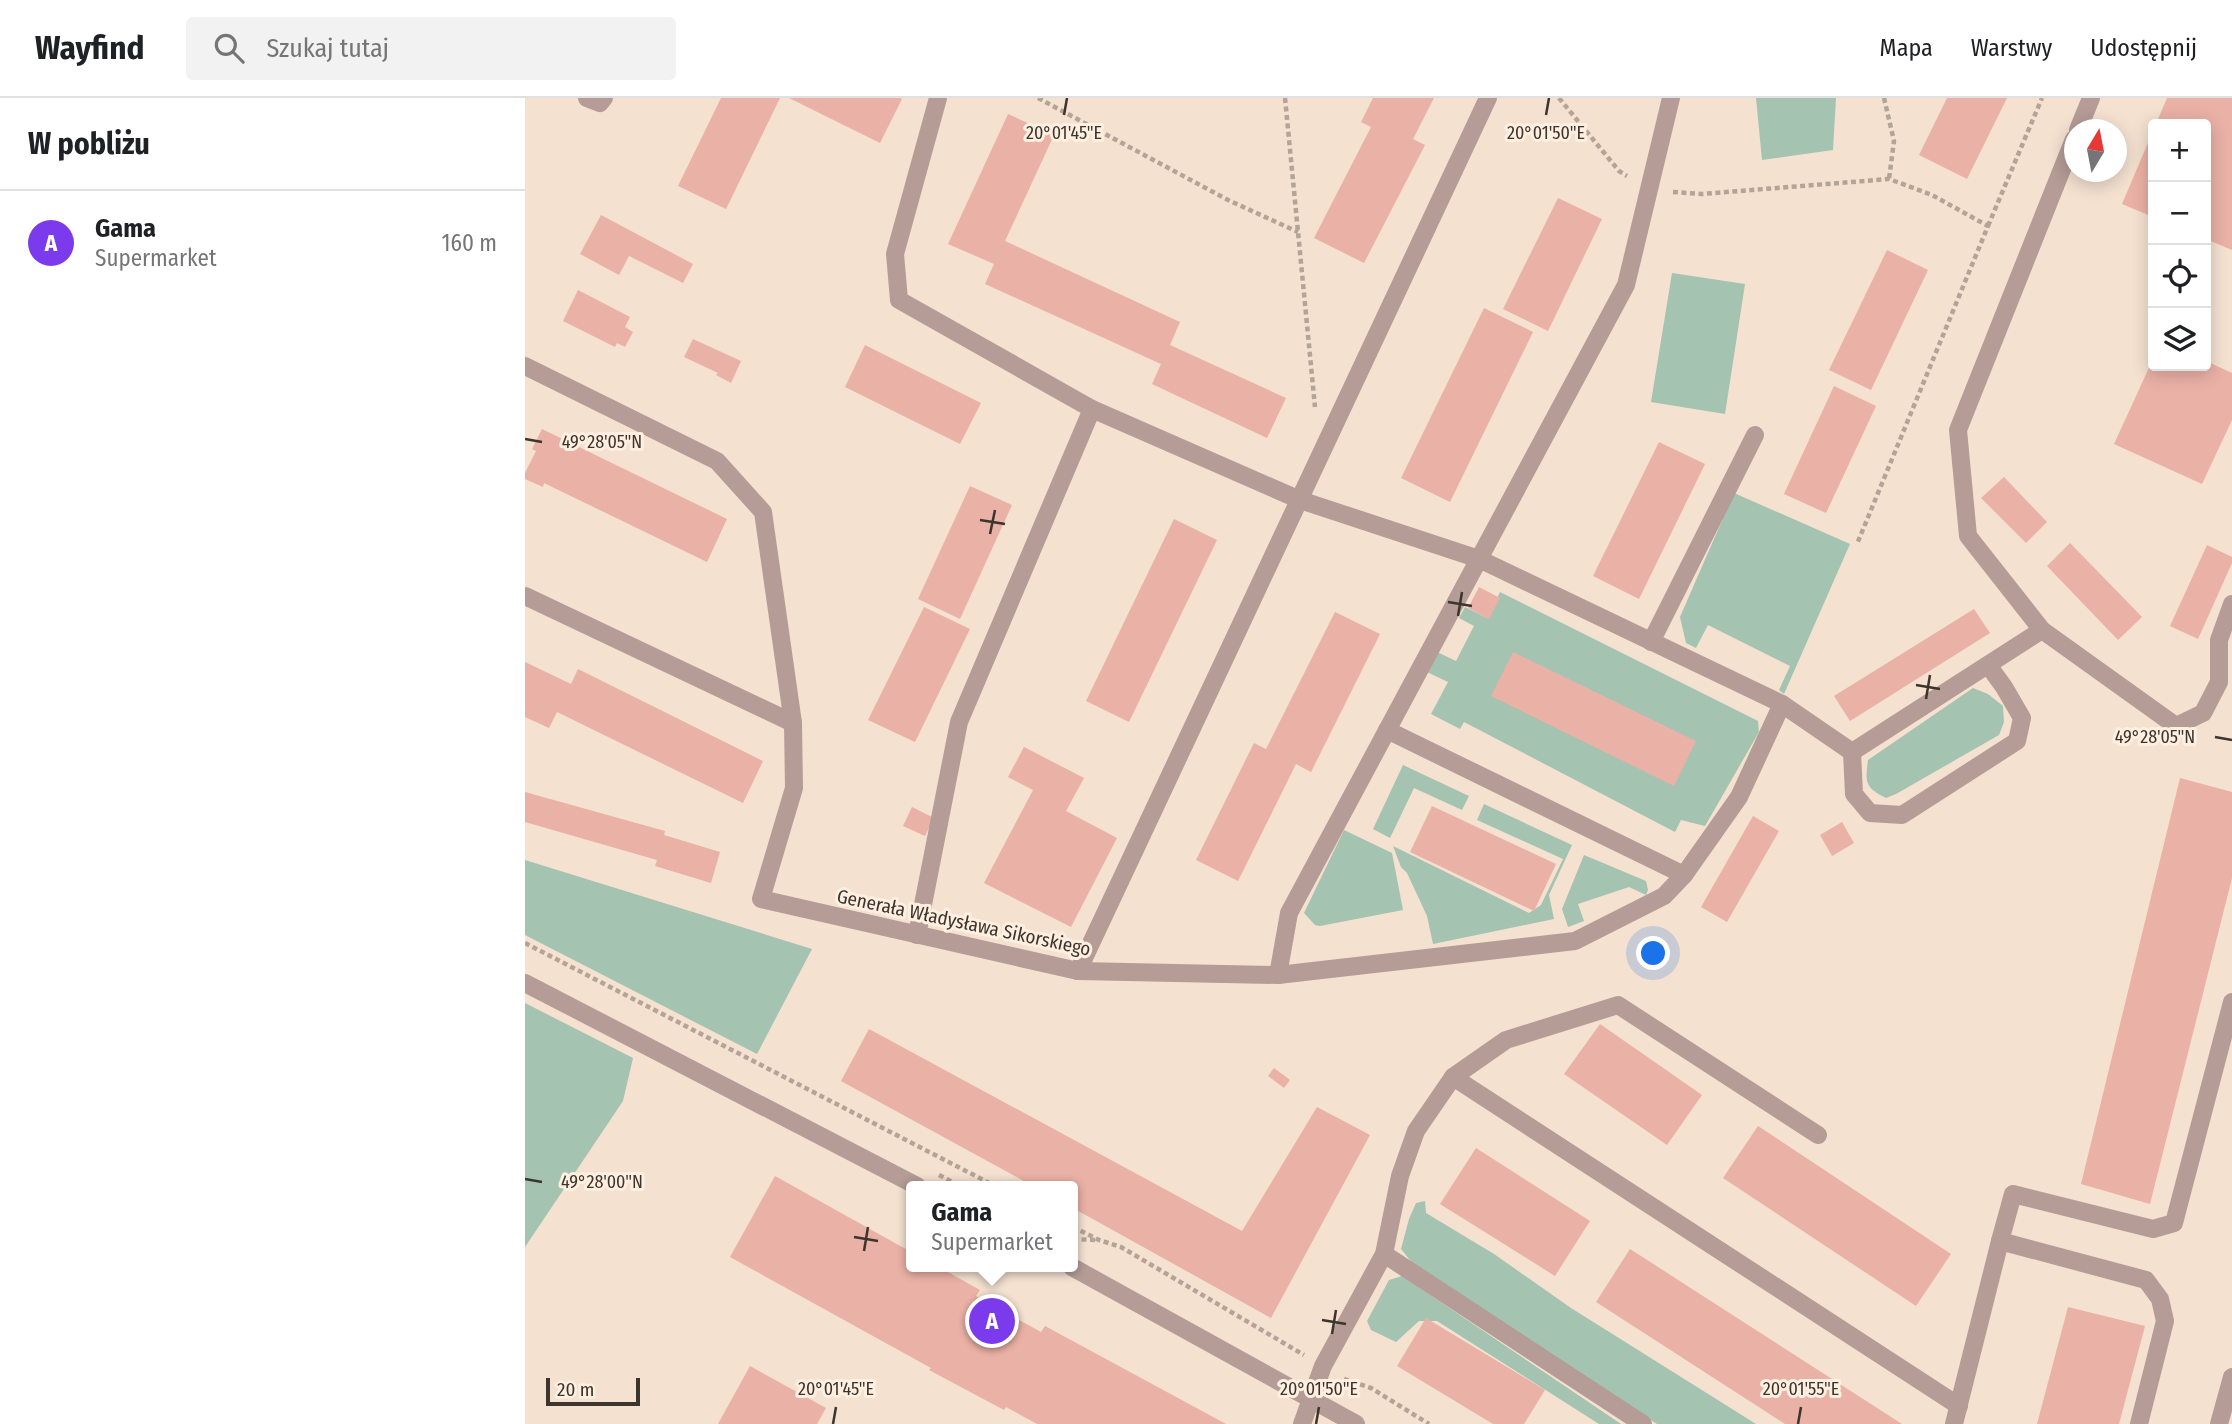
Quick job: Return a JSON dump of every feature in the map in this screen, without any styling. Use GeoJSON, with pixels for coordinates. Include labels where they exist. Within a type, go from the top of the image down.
{"type":"FeatureCollection","features":[{"type":"Feature","properties":{"kind":"street"},"geometry":{"type":"LineString","coordinates":[[587,98],[600,103],[604,98]]}},
{"type":"Feature","properties":{"kind":"street"},"geometry":{"type":"LineString","coordinates":[[938,98],[895,254],[899,300],[1092,409],[1300,500],[1479,559],[1781,704],[1852,752]]}},
{"type":"Feature","properties":{"kind":"street"},"geometry":{"type":"LineString","coordinates":[[1078,971],[1488,98]]}},
{"type":"Feature","properties":{"kind":"street"},"geometry":{"type":"LineString","coordinates":[[1278,975],[1289,913],[1626,285],[1671,98]]}},
{"type":"Feature","properties":{"kind":"street"},"geometry":{"type":"LineString","coordinates":[[2082,119],[2091,98]]}},
{"type":"Feature","properties":{"kind":"street"},"geometry":{"type":"LineString","coordinates":[[2064,164],[1958,430],[1968,536],[2042,630],[2176,726],[2203,713],[2220,682],[2219,640],[2232,604]]}},
{"type":"Feature","properties":{"kind":"street","name":"Generała Władysława Sikorskiego"},"geometry":{"type":"LineString","coordinates":[[525,366],[716,461],[763,512],[793,723],[794,788],[761,899],[1078,971],[1278,975],[1575,941],[1664,896],[1684,875],[1739,797],[1781,704]]}},
{"type":"Feature","properties":{"kind":"street"},"geometry":{"type":"LineString","coordinates":[[917,935],[959,722],[1092,409]]}},
{"type":"Feature","properties":{"kind":"street"},"geometry":{"type":"LineString","coordinates":[[1651,642],[1755,435]]}},
{"type":"Feature","properties":{"kind":"street"},"geometry":{"type":"LineString","coordinates":[[525,596],[793,723]]}},
{"type":"Feature","properties":{"kind":"street"},"geometry":{"type":"LineString","coordinates":[[1852,752],[2042,630]]}},
{"type":"Feature","properties":{"kind":"street"},"geometry":{"type":"LineString","coordinates":[[1852,752],[1854,794],[1870,813],[1902,815],[2017,741],[2022,719],[1988,665]]}},
{"type":"Feature","properties":{"kind":"street"},"geometry":{"type":"LineString","coordinates":[[1387,730],[1684,875]]}},
{"type":"Feature","properties":{"kind":"street"},"geometry":{"type":"LineString","coordinates":[[525,983],[907,1181]]}},
{"type":"Feature","properties":{"kind":"street"},"geometry":{"type":"LineString","coordinates":[[1954,1424],[2013,1194],[2153,1228],[2174,1223],[2232,1002]]}},
{"type":"Feature","properties":{"kind":"street"},"geometry":{"type":"LineString","coordinates":[[1302,1424],[1323,1366],[1384,1254],[1400,1176],[1416,1131],[1453,1077],[1506,1040],[1618,1005],[1818,1135]]}},
{"type":"Feature","properties":{"kind":"street"},"geometry":{"type":"LineString","coordinates":[[1453,1077],[1959,1406]]}},
{"type":"Feature","properties":{"kind":"street"},"geometry":{"type":"LineString","coordinates":[[2000,1241],[2146,1280],[2159,1299],[2165,1321],[2139,1424]]}},
{"type":"Feature","properties":{"kind":"street"},"geometry":{"type":"LineString","coordinates":[[1384,1254],[1643,1424]]}},
{"type":"Feature","properties":{"kind":"street"},"geometry":{"type":"LineString","coordinates":[[1078,1270],[1356,1424]]}},
{"type":"Feature","properties":{"kind":"street"},"geometry":{"type":"LineString","coordinates":[[2219,1424],[2232,1377]]}},
{"type":"Feature","properties":{"kind":"path"},"geometry":{"type":"LineString","coordinates":[[1038,98],[1229,200],[1299,232]]}},
{"type":"Feature","properties":{"kind":"path"},"geometry":{"type":"LineString","coordinates":[[1285,98],[1316,413]]}},
{"type":"Feature","properties":{"kind":"path"},"geometry":{"type":"LineString","coordinates":[[1559,98],[1619,171],[1648,189],[1702,194],[1889,179],[1932,195],[1988,226]]}},
{"type":"Feature","properties":{"kind":"path"},"geometry":{"type":"LineString","coordinates":[[1884,98],[1894,141],[1889,179]]}},
{"type":"Feature","properties":{"kind":"path"},"geometry":{"type":"LineString","coordinates":[[1857,544],[2042,98]]}},
{"type":"Feature","properties":{"kind":"path"},"geometry":{"type":"LineString","coordinates":[[525,943],[985,1181]]}},
{"type":"Feature","properties":{"kind":"path"},"geometry":{"type":"LineString","coordinates":[[1078,1230],[1121,1247],[1347,1381],[1371,1388],[1429,1424]]}},
{"type":"Feature","properties":{"kind":"path"},"geometry":{"type":"LineString","coordinates":[[1078,1239],[1099,1240]]}},
{"type":"Feature","properties":{"kind":"green space"},"geometry":{"type":"Polygon","coordinates":[[[1756,98],[1836,98],[1833,150],[1762,160],[1756,98]]]}},
{"type":"Feature","properties":{"kind":"green space"},"geometry":{"type":"Polygon","coordinates":[[[1672,273],[1745,284],[1725,414],[1651,402],[1672,273]]]}},
{"type":"Feature","properties":{"kind":"green space"},"geometry":{"type":"Polygon","coordinates":[[[1734,493],[1850,544],[1784,694],[1779,690],[1790,666],[1708,625],[1696,648],[1686,643],[1680,617],[1734,493]]]}},
{"type":"Feature","properties":{"kind":"green space"},"geometry":{"type":"Polygon","coordinates":[[[1500,592],[1758,721],[1759,732],[1705,826],[1681,820],[1675,832],[1464,722],[1460,729],[1431,714],[1448,682],[1427,672],[1437,652],[1456,661],[1474,626],[1459,618],[1465,607],[1487,618],[1500,592]]]}},
{"type":"Feature","properties":{"kind":"green space"},"geometry":{"type":"Polygon","coordinates":[[[1973,688],[1988,694],[2003,706],[2004,722],[1999,735],[1896,794],[1886,798],[1870,787],[1867,779],[1868,760],[1973,688]]]}},
{"type":"Feature","properties":{"kind":"green space"},"geometry":{"type":"Polygon","coordinates":[[[1403,765],[1469,796],[1462,810],[1414,788],[1390,838],[1373,829],[1403,765]]]}},
{"type":"Feature","properties":{"kind":"green space"},"geometry":{"type":"Polygon","coordinates":[[[1484,804],[1572,845],[1549,895],[1554,919],[1433,944],[1427,916],[1393,846],[1529,913],[1541,905],[1563,859],[1477,820],[1484,804]]]}},
{"type":"Feature","properties":{"kind":"green space"},"geometry":{"type":"Polygon","coordinates":[[[1344,830],[1392,853],[1403,910],[1320,926],[1315,925],[1304,913],[1344,830]]]}},
{"type":"Feature","properties":{"kind":"green space"},"geometry":{"type":"Polygon","coordinates":[[[1584,855],[1646,881],[1646,895],[1629,887],[1578,904],[1584,921],[1568,927],[1562,909],[1584,855]]]}},
{"type":"Feature","properties":{"kind":"green space"},"geometry":{"type":"Polygon","coordinates":[[[525,860],[812,949],[757,1054],[525,935],[525,860]]]}},
{"type":"Feature","properties":{"kind":"green space"},"geometry":{"type":"Polygon","coordinates":[[[525,1003],[633,1058],[623,1101],[525,1247],[525,1003]]]}},
{"type":"Feature","properties":{"kind":"green space"},"geometry":{"type":"Polygon","coordinates":[[[1425,1201],[1426,1213],[1756,1424],[1657,1424],[1414,1265],[1401,1249],[1416,1203],[1425,1201]]]}},
{"type":"Feature","properties":{"kind":"green space"},"geometry":{"type":"Polygon","coordinates":[[[1402,1276],[1621,1424],[1599,1424],[1437,1321],[1419,1321],[1396,1342],[1371,1330],[1367,1321],[1389,1280],[1402,1276]]]}},
{"type":"Feature","properties":{"kind":"building"},"geometry":{"type":"Polygon","coordinates":[[[721,98],[780,98],[726,209],[678,186],[721,98]]]}},
{"type":"Feature","properties":{"kind":"building"},"geometry":{"type":"Polygon","coordinates":[[[789,98],[900,98],[902,99],[880,143],[789,98]]]}},
{"type":"Feature","properties":{"kind":"building"},"geometry":{"type":"Polygon","coordinates":[[[1373,98],[1434,98],[1413,139],[1425,145],[1364,263],[1314,238],[1371,127],[1361,122],[1373,98]]]}},
{"type":"Feature","properties":{"kind":"building"},"geometry":{"type":"Polygon","coordinates":[[[1947,98],[2007,98],[1967,179],[1919,155],[1947,98]]]}},
{"type":"Feature","properties":{"kind":"building"},"geometry":{"type":"Polygon","coordinates":[[[2167,98],[2232,98],[2232,250],[2211,241],[2211,119],[2158,119],[2167,98]]]}},
{"type":"Feature","properties":{"kind":"building"},"geometry":{"type":"Polygon","coordinates":[[[1008,114],[1054,135],[1005,241],[1180,322],[1170,345],[1286,398],[1267,438],[1152,384],[1161,364],[985,284],[994,264],[948,244],[1008,114]]]}},
{"type":"Feature","properties":{"kind":"building"},"geometry":{"type":"Polygon","coordinates":[[[2148,143],[2148,215],[2122,204],[2148,143]]]}},
{"type":"Feature","properties":{"kind":"building"},"geometry":{"type":"Polygon","coordinates":[[[1558,198],[1602,219],[1548,331],[1503,309],[1558,198]]]}},
{"type":"Feature","properties":{"kind":"building"},"geometry":{"type":"Polygon","coordinates":[[[601,215],[693,264],[683,283],[629,256],[619,275],[580,254],[601,215]]]}},
{"type":"Feature","properties":{"kind":"building"},"geometry":{"type":"Polygon","coordinates":[[[1887,250],[1928,270],[1871,390],[1829,370],[1887,250]]]}},
{"type":"Feature","properties":{"kind":"building"},"geometry":{"type":"Polygon","coordinates":[[[578,290],[630,317],[625,327],[633,332],[625,347],[617,343],[615,347],[563,321],[578,290]]]}},
{"type":"Feature","properties":{"kind":"building"},"geometry":{"type":"Polygon","coordinates":[[[1484,308],[1533,332],[1450,502],[1401,478],[1484,308]]]}},
{"type":"Feature","properties":{"kind":"building"},"geometry":{"type":"Polygon","coordinates":[[[693,339],[741,361],[731,383],[716,375],[718,373],[684,357],[693,339]]]}},
{"type":"Feature","properties":{"kind":"building"},"geometry":{"type":"Polygon","coordinates":[[[865,345],[981,403],[960,444],[845,387],[865,345]]]}},
{"type":"Feature","properties":{"kind":"building"},"geometry":{"type":"Polygon","coordinates":[[[2211,363],[2232,373],[2232,420],[2202,484],[2114,444],[2148,370],[2211,371],[2211,363]]]}},
{"type":"Feature","properties":{"kind":"building"},"geometry":{"type":"Polygon","coordinates":[[[1834,386],[1876,406],[1826,513],[1784,494],[1834,386]]]}},
{"type":"Feature","properties":{"kind":"building"},"geometry":{"type":"Polygon","coordinates":[[[542,429],[727,519],[707,562],[544,483],[543,487],[525,479],[525,473],[536,451],[532,449],[542,429]]]}},
{"type":"Feature","properties":{"kind":"building"},"geometry":{"type":"Polygon","coordinates":[[[1659,442],[1705,464],[1639,599],[1593,576],[1659,442]]]}},
{"type":"Feature","properties":{"kind":"building"},"geometry":{"type":"Polygon","coordinates":[[[2004,477],[2047,522],[2026,543],[1981,498],[2004,477]]]}},
{"type":"Feature","properties":{"kind":"building"},"geometry":{"type":"Polygon","coordinates":[[[970,486],[1012,505],[960,619],[918,599],[970,486]]]}},
{"type":"Feature","properties":{"kind":"building"},"geometry":{"type":"Polygon","coordinates":[[[1174,519],[1217,540],[1129,722],[1086,701],[1174,519]]]}},
{"type":"Feature","properties":{"kind":"building"},"geometry":{"type":"Polygon","coordinates":[[[2070,543],[2142,617],[2118,640],[2047,566],[2070,543]]]}},
{"type":"Feature","properties":{"kind":"building"},"geometry":{"type":"Polygon","coordinates":[[[2207,545],[2232,557],[2232,563],[2198,639],[2170,626],[2207,545]]]}},
{"type":"Feature","properties":{"kind":"building"},"geometry":{"type":"Polygon","coordinates":[[[1479,587],[1500,598],[1489,619],[1468,608],[1479,587]]]}},
{"type":"Feature","properties":{"kind":"building"},"geometry":{"type":"Polygon","coordinates":[[[924,607],[970,629],[915,742],[868,720],[924,607]]]}},
{"type":"Feature","properties":{"kind":"building"},"geometry":{"type":"Polygon","coordinates":[[[1974,609],[1990,633],[1850,721],[1834,696],[1974,609]]]}},
{"type":"Feature","properties":{"kind":"building"},"geometry":{"type":"Polygon","coordinates":[[[1335,612],[1380,634],[1311,772],[1296,764],[1238,881],[1196,860],[1254,743],[1266,749],[1335,612]]]}},
{"type":"Feature","properties":{"kind":"building"},"geometry":{"type":"Polygon","coordinates":[[[1513,652],[1696,741],[1674,786],[1491,696],[1513,652]]]}},
{"type":"Feature","properties":{"kind":"building"},"geometry":{"type":"Polygon","coordinates":[[[525,662],[571,684],[578,669],[763,761],[743,803],[557,712],[549,728],[525,717],[525,662]]]}},
{"type":"Feature","properties":{"kind":"building"},"geometry":{"type":"Polygon","coordinates":[[[1024,747],[1084,778],[1066,811],[1117,838],[1071,927],[984,883],[1033,790],[1008,777],[1024,747]]]}},
{"type":"Feature","properties":{"kind":"building"},"geometry":{"type":"Polygon","coordinates":[[[2180,778],[2232,792],[2232,878],[2150,1204],[2081,1184],[2180,778]]]}},
{"type":"Feature","properties":{"kind":"building"},"geometry":{"type":"Polygon","coordinates":[[[525,792],[665,831],[664,835],[720,852],[711,883],[655,866],[657,860],[525,822],[525,792]]]}},
{"type":"Feature","properties":{"kind":"building"},"geometry":{"type":"Polygon","coordinates":[[[1432,806],[1556,864],[1534,911],[1410,852],[1432,806]]]}},
{"type":"Feature","properties":{"kind":"building"},"geometry":{"type":"Polygon","coordinates":[[[912,807],[934,818],[925,836],[903,826],[912,807]]]}},
{"type":"Feature","properties":{"kind":"building"},"geometry":{"type":"Polygon","coordinates":[[[1753,816],[1779,831],[1727,922],[1701,907],[1753,816]]]}},
{"type":"Feature","properties":{"kind":"building"},"geometry":{"type":"Polygon","coordinates":[[[1842,822],[1854,843],[1832,856],[1820,835],[1842,822]]]}},
{"type":"Feature","properties":{"kind":"building"},"geometry":{"type":"Polygon","coordinates":[[[1600,1024],[1702,1095],[1667,1145],[1564,1074],[1600,1024]]]}},
{"type":"Feature","properties":{"kind":"building"},"geometry":{"type":"Polygon","coordinates":[[[869,1029],[1242,1231],[1317,1107],[1370,1135],[1271,1318],[1078,1211],[1078,1181],[1024,1181],[841,1081],[869,1029]]]}},
{"type":"Feature","properties":{"kind":"building"},"geometry":{"type":"Polygon","coordinates":[[[1274,1068],[1290,1080],[1284,1088],[1268,1076],[1274,1068]]]}},
{"type":"Feature","properties":{"kind":"building"},"geometry":{"type":"Polygon","coordinates":[[[1758,1126],[1951,1254],[1916,1306],[1723,1178],[1758,1126]]]}},
{"type":"Feature","properties":{"kind":"building"},"geometry":{"type":"Polygon","coordinates":[[[1476,1148],[1590,1221],[1555,1276],[1440,1204],[1476,1148]]]}},
{"type":"Feature","properties":{"kind":"building"},"geometry":{"type":"Polygon","coordinates":[[[775,1176],[906,1249],[906,1272],[948,1272],[980,1290],[976,1296],[1041,1332],[1045,1326],[1226,1424],[1037,1424],[1006,1407],[1004,1410],[929,1370],[931,1368],[730,1257],[775,1176]]]}},
{"type":"Feature","properties":{"kind":"building"},"geometry":{"type":"Polygon","coordinates":[[[1630,1249],[1902,1424],[1785,1424],[1596,1302],[1630,1249]]]}},
{"type":"Feature","properties":{"kind":"building"},"geometry":{"type":"Polygon","coordinates":[[[2068,1307],[2145,1326],[2119,1424],[2037,1424],[2068,1307]]]}},
{"type":"Feature","properties":{"kind":"building"},"geometry":{"type":"Polygon","coordinates":[[[1426,1318],[1545,1390],[1524,1424],[1493,1424],[1397,1366],[1426,1318]]]}},
{"type":"Feature","properties":{"kind":"building"},"geometry":{"type":"Polygon","coordinates":[[[750,1366],[826,1408],[817,1424],[718,1424],[750,1366]]]}},
{"type":"Feature","properties":{"kind":"place","name":"Gama"},"geometry":{"type":"Point","coordinates":[992,1321]}}]}
